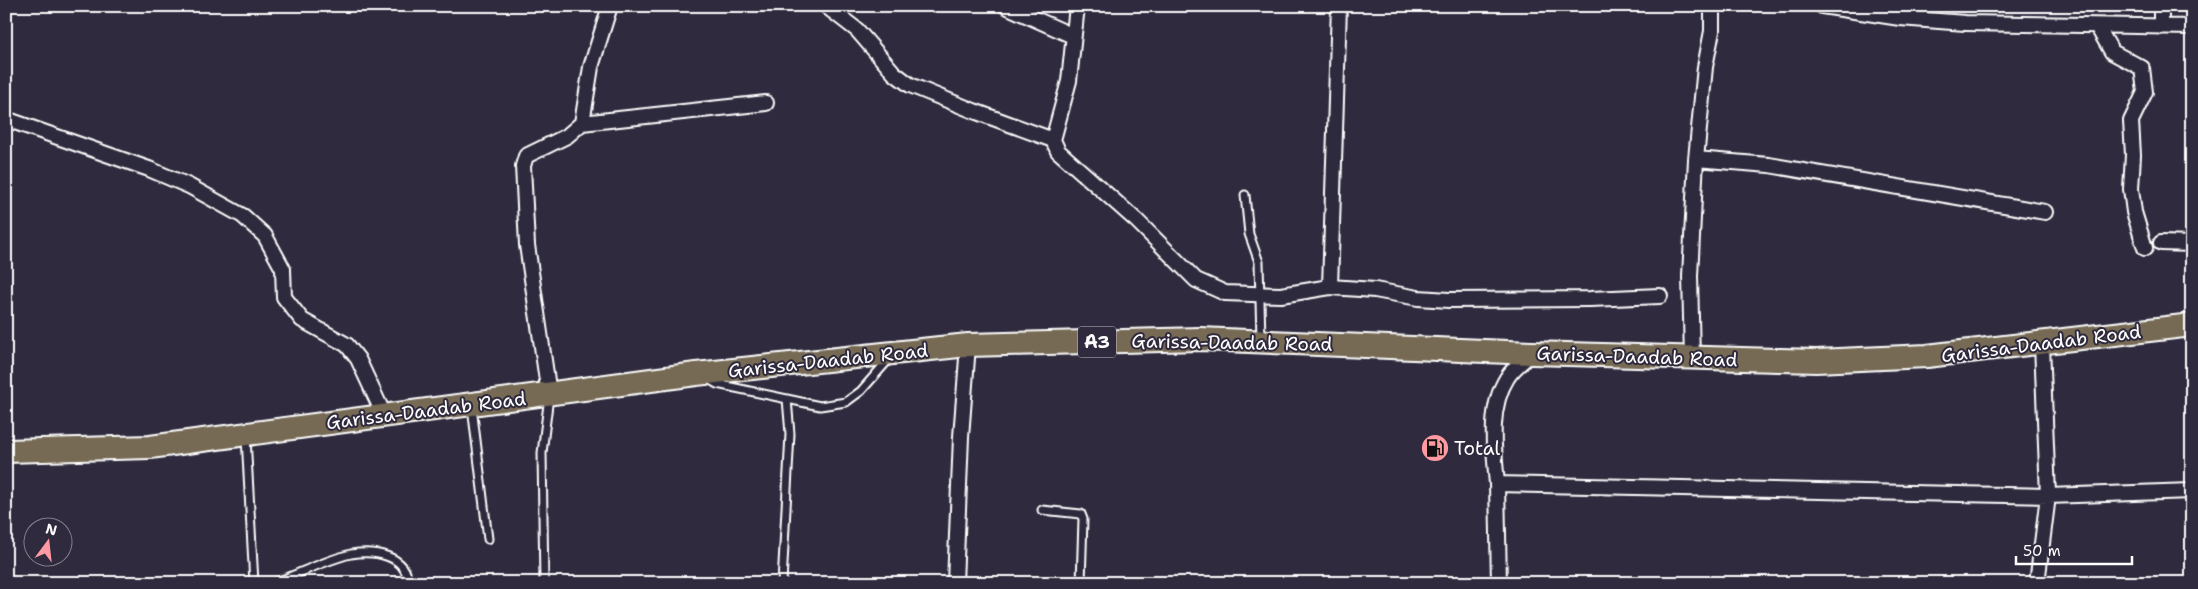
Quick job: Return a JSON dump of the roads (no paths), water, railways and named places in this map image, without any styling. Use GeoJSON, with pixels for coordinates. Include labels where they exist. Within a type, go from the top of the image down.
{"type":"FeatureCollection","features":[{"type":"Feature","properties":{"kind":"highway","name":"Garissa-Daadab Road"},"geometry":{"type":"LineString","coordinates":[[6,451],[150,446],[696,374],[968,345],[1200,339],[1261,340],[1532,353],[1816,360],[1919,357],[2192,325]]}},
{"type":"Feature","properties":{"kind":"street"},"geometry":{"type":"LineString","coordinates":[[582,123],[591,68],[610,6]]}},
{"type":"Feature","properties":{"kind":"street"},"geometry":{"type":"LineString","coordinates":[[826,6],[856,30],[894,73],[910,85],[974,112],[1053,140]]}},
{"type":"Feature","properties":{"kind":"street"},"geometry":{"type":"LineString","coordinates":[[1006,6],[1073,36]]}},
{"type":"Feature","properties":{"kind":"street"},"geometry":{"type":"LineString","coordinates":[[1077,6],[1069,81],[1053,140],[1058,151],[1137,221],[1196,280],[1225,293],[1260,296],[1281,295],[1330,287],[1375,290],[1418,298],[1449,300],[1590,299],[1660,296]]}},
{"type":"Feature","properties":{"kind":"street"},"geometry":{"type":"LineString","coordinates":[[1330,287],[1339,6]]}},
{"type":"Feature","properties":{"kind":"street"},"geometry":{"type":"LineString","coordinates":[[1692,358],[1690,276],[1696,159],[1705,67],[1712,31],[1712,6]]}},
{"type":"Feature","properties":{"kind":"street"},"geometry":{"type":"LineString","coordinates":[[1822,6],[1900,18],[1956,22],[2192,27]]}},
{"type":"Feature","properties":{"kind":"street"},"geometry":{"type":"LineString","coordinates":[[2161,6],[2161,27]]}},
{"type":"Feature","properties":{"kind":"street"},"geometry":{"type":"LineString","coordinates":[[2096,26],[2112,52],[2142,68],[2145,92],[2131,121],[2133,155],[2131,190],[2134,212],[2145,248]]}},
{"type":"Feature","properties":{"kind":"street"},"geometry":{"type":"LineString","coordinates":[[549,394],[527,245],[523,166],[526,156],[567,136],[582,123],[766,103]]}},
{"type":"Feature","properties":{"kind":"street"},"geometry":{"type":"LineString","coordinates":[[6,119],[150,170],[189,186],[243,216],[265,236],[283,270],[284,297],[302,320],[347,345],[358,359],[384,415]]}},
{"type":"Feature","properties":{"kind":"street"},"geometry":{"type":"LineString","coordinates":[[1696,159],[1769,165],[2045,212]]}},
{"type":"Feature","properties":{"kind":"street"},"geometry":{"type":"LineString","coordinates":[[2161,243],[2192,244]]}},
{"type":"Feature","properties":{"kind":"street"},"geometry":{"type":"LineString","coordinates":[[2037,583],[2048,496],[2042,344]]}},
{"type":"Feature","properties":{"kind":"street"},"geometry":{"type":"LineString","coordinates":[[955,583],[961,437],[968,345]]}},
{"type":"Feature","properties":{"kind":"street"},"geometry":{"type":"LineString","coordinates":[[1499,583],[1494,425],[1498,397],[1508,377],[1532,353]]}},
{"type":"Feature","properties":{"kind":"street"},"geometry":{"type":"LineString","coordinates":[[1497,484],[2048,496],[2192,491]]}},
{"type":"Feature","properties":{"kind":"lane"},"geometry":{"type":"LineString","coordinates":[[1245,195],[1249,234],[1259,262],[1261,340]]}},
{"type":"Feature","properties":{"kind":"lane"},"geometry":{"type":"LineString","coordinates":[[696,374],[718,384],[820,406],[846,402],[861,391],[894,353]]}},
{"type":"Feature","properties":{"kind":"lane"},"geometry":{"type":"LineString","coordinates":[[544,583],[542,453],[549,394]]}},
{"type":"Feature","properties":{"kind":"lane"},"geometry":{"type":"LineString","coordinates":[[782,583],[790,434],[787,399]]}},
{"type":"Feature","properties":{"kind":"lane"},"geometry":{"type":"LineString","coordinates":[[471,404],[488,539]]}},
{"type":"Feature","properties":{"kind":"lane"},"geometry":{"type":"LineString","coordinates":[[246,434],[254,583]]}},
{"type":"Feature","properties":{"kind":"lane"},"geometry":{"type":"LineString","coordinates":[[1042,510],[1081,514],[1083,519],[1081,583]]}},
{"type":"Feature","properties":{"kind":"lane"},"geometry":{"type":"LineString","coordinates":[[274,583],[351,554],[370,553],[392,557],[403,565],[408,573],[408,583]]}},
{"type":"Feature","properties":{"kind":"place","name":"Total"},"geometry":{"type":"Point","coordinates":[1435,448]}}]}
